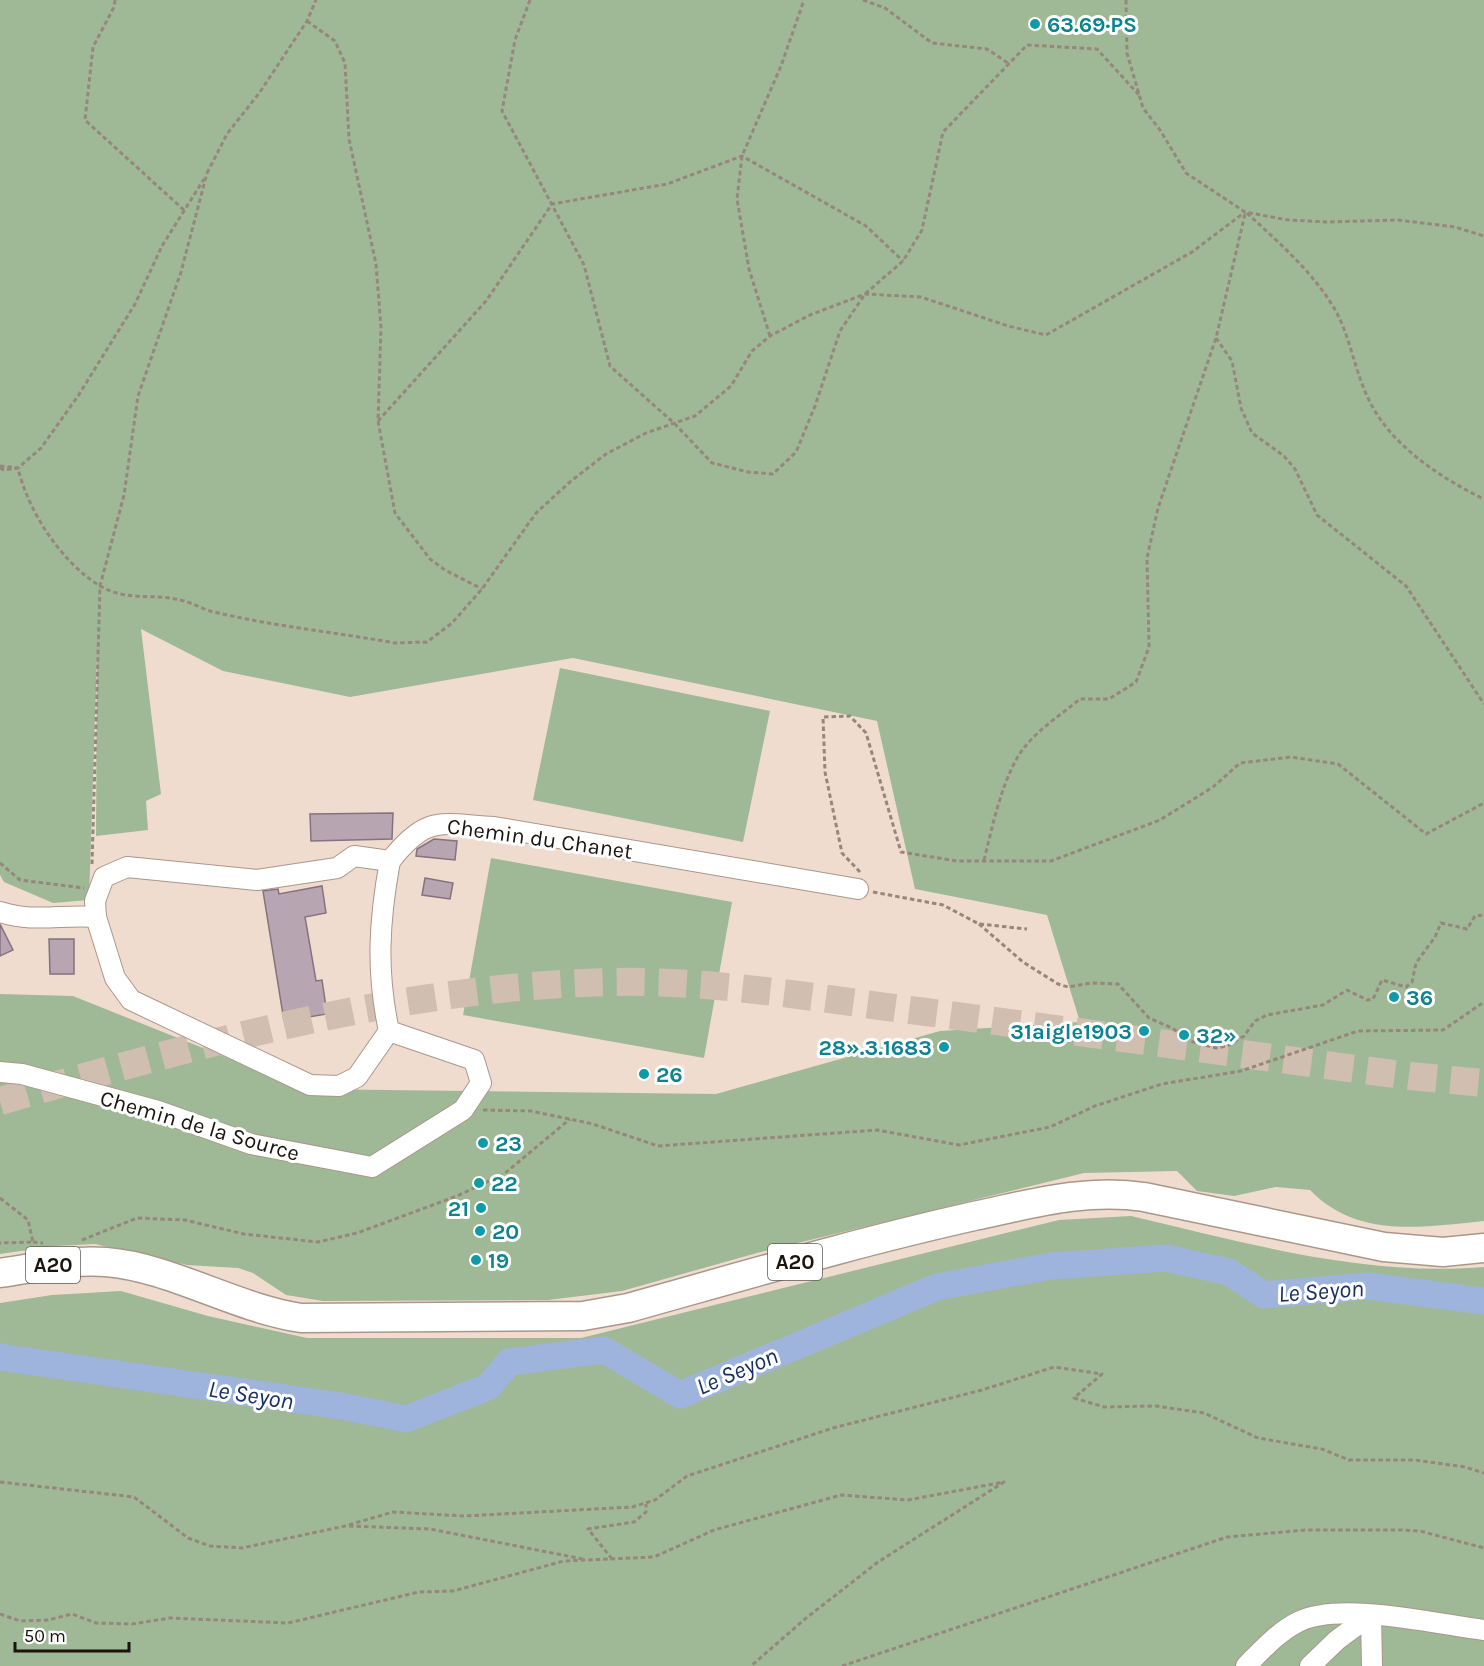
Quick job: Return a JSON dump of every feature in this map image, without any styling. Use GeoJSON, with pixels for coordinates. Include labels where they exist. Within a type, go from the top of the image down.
{"type":"FeatureCollection","features":[{"type":"Feature","properties":{"kind":"highway","name":"A20"},"geometry":{"type":"LineString","coordinates":[[0,1273],[76,1262],[107,1262],[149,1272],[275,1313],[301,1318],[572,1316],[607,1312],[945,1222],[1057,1198],[1093,1193],[1144,1197],[1412,1251],[1443,1252],[1484,1248]]}},
{"type":"Feature","properties":{"kind":"street","name":"Chemin du Chanet"},"geometry":{"type":"LineString","coordinates":[[390,861],[408,837],[436,823],[494,827],[858,889]]}},
{"type":"Feature","properties":{"kind":"street"},"geometry":{"type":"LineString","coordinates":[[354,856],[390,861],[380,923],[380,991],[389,1031],[357,1077],[339,1086],[309,1085],[131,1000],[115,978],[96,917],[95,901],[101,884],[127,867],[257,880],[337,868],[354,856]]}},
{"type":"Feature","properties":{"kind":"street"},"geometry":{"type":"LineString","coordinates":[[0,912],[16,917],[43,920],[81,916],[96,917]]}},
{"type":"Feature","properties":{"kind":"street","name":"Chemin de la Source"},"geometry":{"type":"LineString","coordinates":[[0,1072],[21,1074],[158,1111],[251,1144],[372,1167],[463,1110],[480,1083],[474,1060],[389,1031]]}},
{"type":"Feature","properties":{"kind":"street"},"geometry":{"type":"LineString","coordinates":[[1246,1666],[1276,1637],[1299,1621],[1339,1612],[1484,1630]]}},
{"type":"Feature","properties":{"kind":"street"},"geometry":{"type":"LineString","coordinates":[[1310,1666],[1337,1640],[1371,1615]]}},
{"type":"Feature","properties":{"kind":"street"},"geometry":{"type":"LineString","coordinates":[[1371,1615],[1372,1666]]}},
{"type":"Feature","properties":{"kind":"path"},"geometry":{"type":"LineString","coordinates":[[115,0],[114,7],[93,47],[85,120],[185,211]]}},
{"type":"Feature","properties":{"kind":"path"},"geometry":{"type":"LineString","coordinates":[[0,467],[4,470],[18,468],[41,448],[78,396],[135,304],[162,246],[185,211],[227,134],[260,92],[307,21],[316,0]]}},
{"type":"Feature","properties":{"kind":"path"},"geometry":{"type":"LineString","coordinates":[[530,0],[515,40],[502,111],[584,265],[610,366],[675,424],[712,463],[747,472],[773,474],[796,452],[815,406],[840,332],[865,294],[903,261],[922,230],[943,132],[1008,63],[1027,45],[1097,49],[1139,95]]}},
{"type":"Feature","properties":{"kind":"path"},"geometry":{"type":"LineString","coordinates":[[770,336],[749,269],[737,199],[742,156],[781,66],[804,0]]}},
{"type":"Feature","properties":{"kind":"path"},"geometry":{"type":"LineString","coordinates":[[863,0],[885,8],[932,43],[987,49],[1008,63]]}},
{"type":"Feature","properties":{"kind":"path"},"geometry":{"type":"LineString","coordinates":[[1125,0],[1127,53],[1143,108],[1160,130],[1186,173],[1245,212],[1287,250],[1334,309],[1368,400],[1393,435],[1435,471],[1484,500]]}},
{"type":"Feature","properties":{"kind":"path"},"geometry":{"type":"LineString","coordinates":[[307,21],[335,41],[345,63],[349,139],[376,264],[381,327],[378,421],[382,455],[395,513],[430,559],[445,570],[482,588]]}},
{"type":"Feature","properties":{"kind":"path"},"geometry":{"type":"LineString","coordinates":[[378,421],[486,301],[552,204],[667,184],[742,156],[866,226],[903,261]]}},
{"type":"Feature","properties":{"kind":"path"},"geometry":{"type":"LineString","coordinates":[[101,884],[92,873],[100,586],[124,495],[138,396],[181,272],[207,173]]}},
{"type":"Feature","properties":{"kind":"path"},"geometry":{"type":"LineString","coordinates":[[18,468],[23,492],[55,543],[80,570],[100,586],[123,596],[179,599],[209,611],[395,643],[427,642],[452,624],[482,588],[536,513],[571,481],[606,454],[645,434],[695,416],[731,386],[752,351],[770,336],[810,315],[865,294],[921,297],[1008,326],[1046,334],[1192,252],[1245,212],[1288,220],[1327,222],[1398,220],[1455,226],[1484,236]]}},
{"type":"Feature","properties":{"kind":"path"},"geometry":{"type":"LineString","coordinates":[[984,860],[996,812],[1013,770],[1027,745],[1080,699],[1109,699],[1136,682],[1149,647],[1147,558],[1158,508],[1216,338],[1245,212]]}},
{"type":"Feature","properties":{"kind":"path"},"geometry":{"type":"LineString","coordinates":[[1216,338],[1232,361],[1241,408],[1252,433],[1284,456],[1294,469],[1317,515],[1406,586],[1484,704]]}},
{"type":"Feature","properties":{"kind":"path"},"geometry":{"type":"LineString","coordinates":[[858,889],[868,881],[842,853],[825,772],[824,717],[850,716],[866,733],[901,852],[957,861],[1051,861],[1160,820],[1213,787],[1240,764],[1292,757],[1338,764],[1426,834],[1484,802]]}},
{"type":"Feature","properties":{"kind":"path"},"geometry":{"type":"LineString","coordinates":[[0,863],[20,880],[101,884]]}},
{"type":"Feature","properties":{"kind":"path"},"geometry":{"type":"LineString","coordinates":[[858,889],[943,905],[979,924],[1008,950],[1049,980],[1068,987],[1091,983],[1118,984],[1149,1018],[1172,1028],[1190,1041],[1216,1048],[1227,1046],[1244,1036],[1255,1022],[1267,1015],[1323,1005],[1347,990],[1367,1000],[1373,999],[1383,980],[1406,987],[1412,982],[1416,963],[1436,937],[1442,923],[1467,929],[1475,916],[1484,915]]}},
{"type":"Feature","properties":{"kind":"path"},"geometry":{"type":"LineString","coordinates":[[979,924],[1027,929]]}},
{"type":"Feature","properties":{"kind":"path"},"geometry":{"type":"LineString","coordinates":[[463,1110],[531,1111],[593,1124],[658,1146],[877,1130],[959,1145],[1050,1127],[1095,1106],[1162,1084],[1241,1071],[1358,1030],[1443,1030],[1484,1002]]}},
{"type":"Feature","properties":{"kind":"path"},"geometry":{"type":"LineString","coordinates":[[73,1241],[137,1218],[185,1220],[244,1234],[318,1242],[357,1233],[457,1196],[504,1174],[570,1119]]}},
{"type":"Feature","properties":{"kind":"path"},"geometry":{"type":"LineString","coordinates":[[0,1198],[28,1220],[33,1242]]}},
{"type":"Feature","properties":{"kind":"path"},"geometry":{"type":"LineString","coordinates":[[0,1243],[46,1243]]}},
{"type":"Feature","properties":{"kind":"path"},"geometry":{"type":"LineString","coordinates":[[0,1482],[134,1497],[188,1538],[210,1546],[242,1548],[345,1526],[393,1512],[464,1516],[632,1507],[646,1504],[687,1476],[833,1428],[982,1390],[1054,1367],[1102,1374],[1074,1398],[1104,1407],[1156,1406],[1204,1413],[1258,1438],[1322,1449],[1349,1460],[1415,1460],[1465,1467],[1484,1473]]}},
{"type":"Feature","properties":{"kind":"path"},"geometry":{"type":"LineString","coordinates":[[0,1614],[20,1621],[48,1620],[72,1614],[96,1623],[132,1624],[170,1618],[288,1623],[419,1592],[453,1591],[564,1561],[654,1557],[714,1530],[840,1495],[908,1500],[1004,1482],[878,1562],[805,1619],[751,1666]]}},
{"type":"Feature","properties":{"kind":"path"},"geometry":{"type":"LineString","coordinates":[[612,1559],[588,1529],[634,1522],[646,1512],[646,1504]]}},
{"type":"Feature","properties":{"kind":"path"},"geometry":{"type":"LineString","coordinates":[[345,1526],[430,1529],[589,1560]]}},
{"type":"Feature","properties":{"kind":"path"},"geometry":{"type":"LineString","coordinates":[[842,1666],[1227,1537],[1305,1530],[1401,1530],[1420,1532],[1484,1548]]}},
{"type":"Feature","properties":{"kind":"green space"},"geometry":{"type":"Polygon","coordinates":[[[0,0],[1484,0],[1484,1221],[1438,1226],[1392,1226],[1370,1223],[1348,1216],[1328,1206],[1310,1190],[1276,1187],[1234,1196],[1197,1191],[1177,1171],[1084,1173],[757,1253],[622,1291],[548,1300],[323,1301],[286,1295],[253,1273],[238,1268],[187,1265],[95,1244],[55,1246],[0,1254],[0,994],[73,996],[305,1089],[716,1094],[940,1031],[1080,1022],[1047,915],[915,889],[877,721],[573,658],[350,697],[223,671],[141,629],[161,794],[146,801],[148,830],[96,836],[97,656],[89,900],[53,903],[4,882],[0,875],[0,0]]]}},
{"type":"Feature","properties":{"kind":"green space"},"geometry":{"type":"Polygon","coordinates":[[[560,668],[770,711],[743,842],[533,800],[560,668]]]}},
{"type":"Feature","properties":{"kind":"green space"},"geometry":{"type":"Polygon","coordinates":[[[491,858],[732,902],[704,1058],[463,1015],[491,858]]]}},
{"type":"Feature","properties":{"kind":"green space"},"geometry":{"type":"Polygon","coordinates":[[[1131,1216],[1262,1247],[1351,1262],[1440,1269],[1484,1267],[1484,1666],[0,1666],[0,1303],[52,1295],[121,1291],[208,1316],[307,1338],[581,1338],[1059,1220],[1131,1216]]]}},
{"type":"Feature","properties":{"kind":"building"},"geometry":{"type":"Polygon","coordinates":[[[393,813],[392,839],[311,841],[310,814],[393,813]]]}},
{"type":"Feature","properties":{"kind":"building"},"geometry":{"type":"Polygon","coordinates":[[[434,839],[457,841],[455,860],[416,856],[417,849],[434,839]]]}},
{"type":"Feature","properties":{"kind":"building"},"geometry":{"type":"Polygon","coordinates":[[[425,878],[453,883],[450,899],[422,895],[425,878]]]}},
{"type":"Feature","properties":{"kind":"building"},"geometry":{"type":"Polygon","coordinates":[[[322,886],[326,913],[305,917],[316,981],[322,980],[327,1014],[284,1021],[263,891],[278,889],[279,894],[322,886]]]}},
{"type":"Feature","properties":{"kind":"building"},"geometry":{"type":"Polygon","coordinates":[[[0,924],[13,950],[0,956],[0,924]]]}},
{"type":"Feature","properties":{"kind":"building"},"geometry":{"type":"Polygon","coordinates":[[[49,939],[74,939],[74,974],[50,974],[49,939]]]}},
{"type":"Feature","properties":{"kind":"waterway","name":"Le Seyon"},"geometry":{"type":"LineString","coordinates":[[0,1357],[341,1406],[406,1419],[488,1387],[509,1362],[604,1350],[680,1395],[937,1287],[1051,1266],[1166,1258],[1229,1272],[1264,1295],[1367,1286],[1484,1301]]}},
{"type":"Feature","properties":{"kind":"tunnel"},"geometry":{"type":"LineString","coordinates":[[0,1101],[226,1039],[379,1006],[455,994],[533,986],[611,982],[690,984],[769,991],[1410,1076],[1484,1083]]}},
{"type":"Feature","properties":{"kind":"place","name":"63.69·PS"},"geometry":{"type":"Point","coordinates":[1035,24]}},
{"type":"Feature","properties":{"kind":"place","name":"36"},"geometry":{"type":"Point","coordinates":[1394,997]}},
{"type":"Feature","properties":{"kind":"place","name":"31aigle1903"},"geometry":{"type":"Point","coordinates":[1144,1031]}},
{"type":"Feature","properties":{"kind":"place","name":"32»"},"geometry":{"type":"Point","coordinates":[1184,1035]}},
{"type":"Feature","properties":{"kind":"place","name":"28».3.1683"},"geometry":{"type":"Point","coordinates":[944,1047]}},
{"type":"Feature","properties":{"kind":"place","name":"26"},"geometry":{"type":"Point","coordinates":[644,1074]}},
{"type":"Feature","properties":{"kind":"place","name":"23"},"geometry":{"type":"Point","coordinates":[483,1143]}},
{"type":"Feature","properties":{"kind":"place","name":"22"},"geometry":{"type":"Point","coordinates":[479,1183]}},
{"type":"Feature","properties":{"kind":"place","name":"21"},"geometry":{"type":"Point","coordinates":[481,1208]}},
{"type":"Feature","properties":{"kind":"place","name":"20"},"geometry":{"type":"Point","coordinates":[480,1231]}},
{"type":"Feature","properties":{"kind":"place","name":"19"},"geometry":{"type":"Point","coordinates":[476,1260]}}]}
